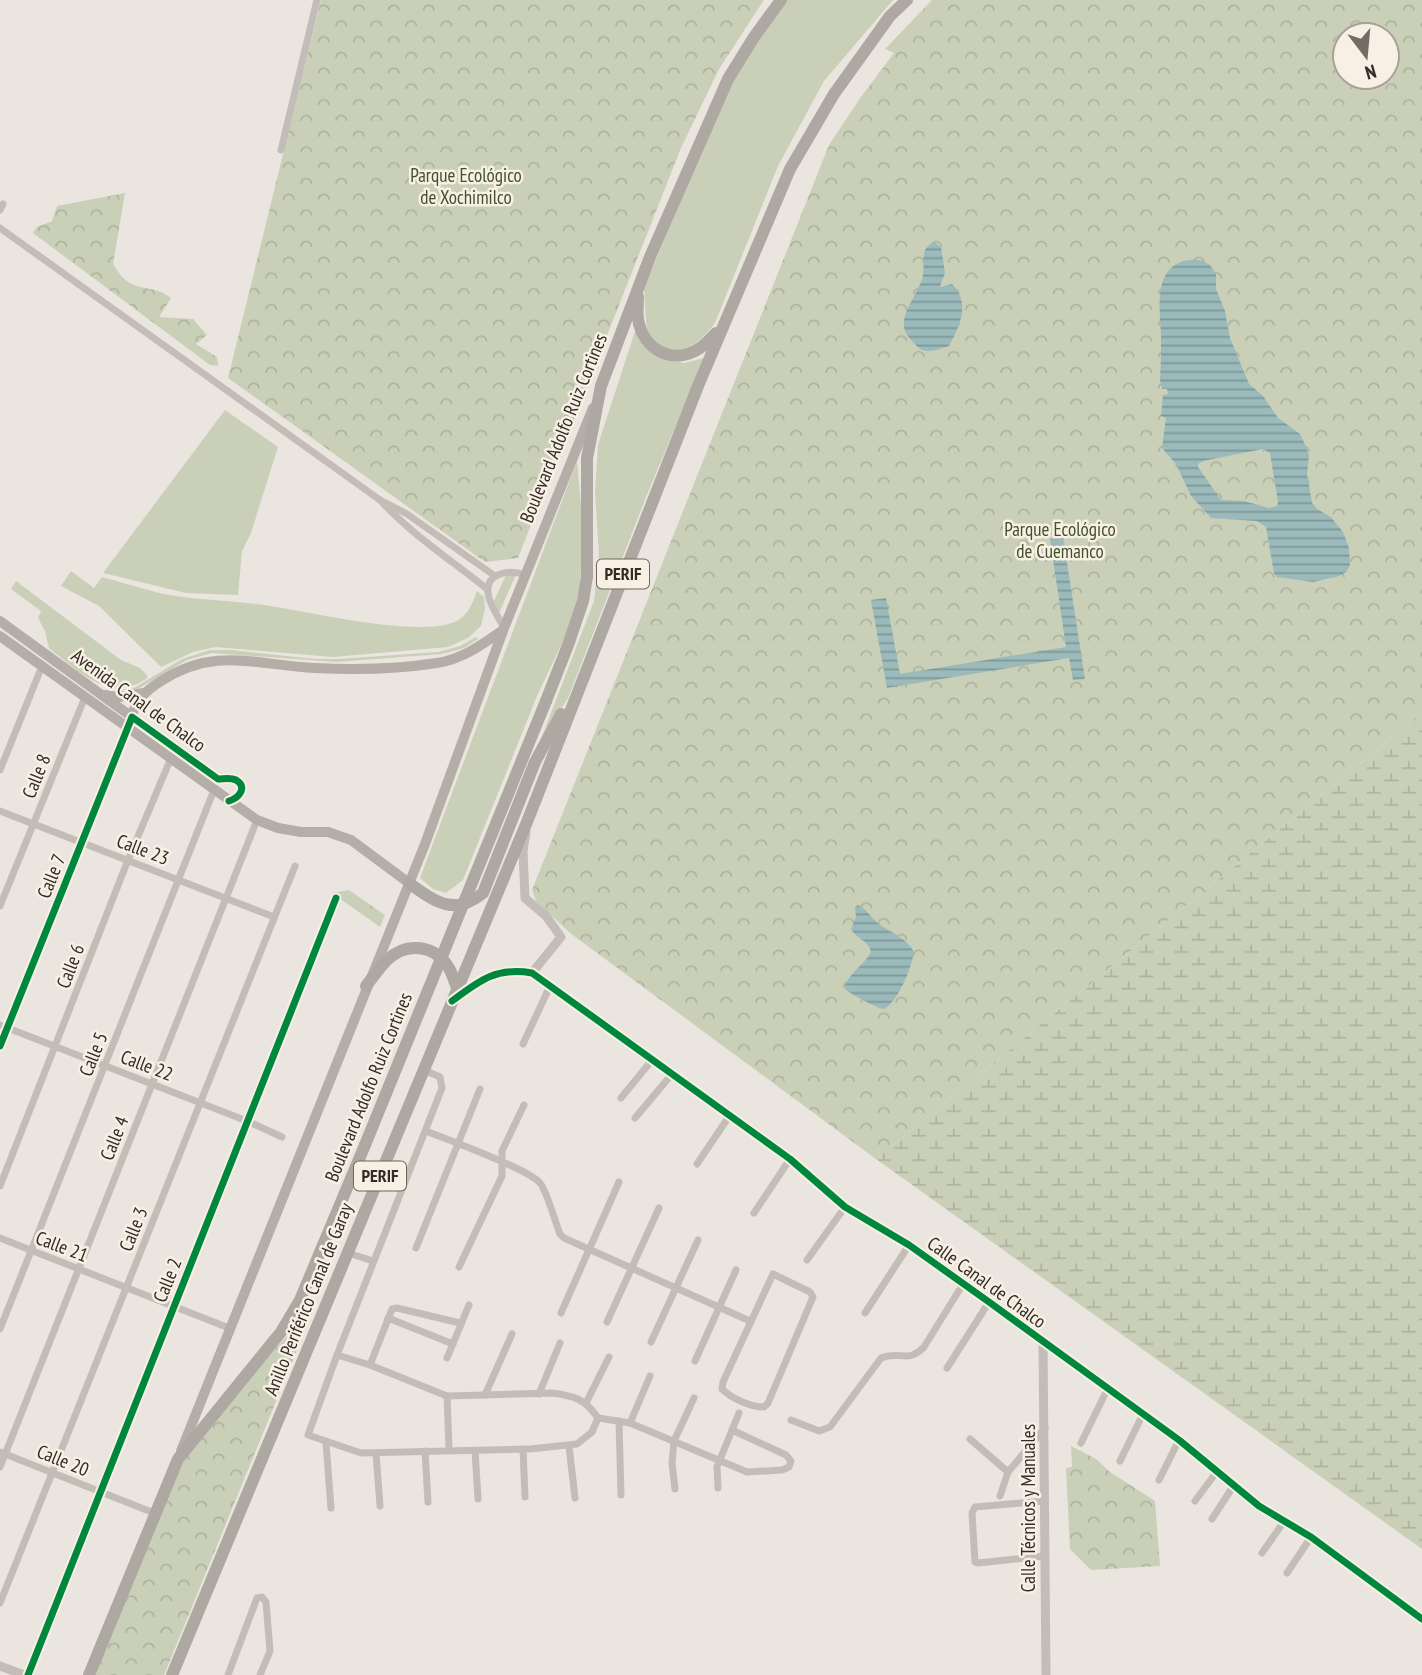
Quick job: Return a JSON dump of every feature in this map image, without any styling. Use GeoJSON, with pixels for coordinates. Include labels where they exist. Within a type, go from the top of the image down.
{"type":"FeatureCollection","features":[{"type":"Feature","properties":{"kind":"highway","name":"Boulevard Adolfo Ruiz Cortines"},"geometry":{"type":"LineString","coordinates":[[178,1459],[281,1332],[300,1300],[365,1145],[546,701],[583,601],[587,577],[587,458],[601,386],[688,167],[728,79],[781,0]]}},
{"type":"Feature","properties":{"kind":"highway","name":"PERIF"},"geometry":{"type":"LineString","coordinates":[[527,822],[722,327],[790,169],[834,94],[890,16],[907,0]]}},
{"type":"Feature","properties":{"kind":"highway"},"geometry":{"type":"LineString","coordinates":[[638,289],[638,319],[643,334],[648,343],[666,355],[676,357],[702,347],[722,327]]}},
{"type":"Feature","properties":{"kind":"highway"},"geometry":{"type":"LineString","coordinates":[[409,883],[434,901],[446,905],[460,905],[475,900],[483,893],[491,879],[535,762],[583,675]]}},
{"type":"Feature","properties":{"kind":"highway","name":"Anillo Periférico Canal de Garay"},"geometry":{"type":"LineString","coordinates":[[172,1675],[527,822]]}},
{"type":"Feature","properties":{"kind":"highway"},"geometry":{"type":"LineString","coordinates":[[366,986],[388,959],[411,948],[424,948],[434,953],[449,968],[455,995]]}},
{"type":"Feature","properties":{"kind":"highway","name":"PERIF"},"geometry":{"type":"LineString","coordinates":[[89,1675],[178,1459]]}},
{"type":"Feature","properties":{"kind":"main road","name":"Boulevard Adolfo Ruiz Cortines"},"geometry":{"type":"LineString","coordinates":[[409,883],[504,629],[601,386]]}},
{"type":"Feature","properties":{"kind":"main road","name":"Avenida Canal de Chalco"},"geometry":{"type":"LineString","coordinates":[[0,621],[103,695],[171,758],[257,820],[278,828],[301,832],[328,832],[351,840],[409,883]]}},
{"type":"Feature","properties":{"kind":"main road"},"geometry":{"type":"LineString","coordinates":[[130,722],[137,703],[147,691],[176,671],[201,662],[221,659],[316,668],[435,663],[468,653],[504,629]]}},
{"type":"Feature","properties":{"kind":"main road","name":"Avenida Canal de Chalco"},"geometry":{"type":"LineString","coordinates":[[0,636],[85,697],[130,722]]}},
{"type":"Feature","properties":{"kind":"main road"},"geometry":{"type":"LineString","coordinates":[[103,695],[119,697],[147,691]]}},
{"type":"Feature","properties":{"kind":"main road","name":"PERIF"},"geometry":{"type":"LineString","coordinates":[[178,1459],[409,883]]}},
{"type":"Feature","properties":{"kind":"street"},"geometry":{"type":"LineString","coordinates":[[281,150],[317,0]]}},
{"type":"Feature","properties":{"kind":"street"},"geometry":{"type":"LineString","coordinates":[[0,228],[380,500],[407,514],[495,576]]}},
{"type":"Feature","properties":{"kind":"street"},"geometry":{"type":"LineString","coordinates":[[380,500],[400,522],[488,590],[492,606],[504,629]]}},
{"type":"Feature","properties":{"kind":"street"},"geometry":{"type":"LineString","coordinates":[[448,557],[455,548]]}},
{"type":"Feature","properties":{"kind":"street"},"geometry":{"type":"LineString","coordinates":[[488,590],[495,576],[513,571],[525,575]]}},
{"type":"Feature","properties":{"kind":"street"},"geometry":{"type":"LineString","coordinates":[[0,770],[42,666]]}},
{"type":"Feature","properties":{"kind":"street","name":"Calle 8"},"geometry":{"type":"LineString","coordinates":[[0,906],[85,697]]}},
{"type":"Feature","properties":{"kind":"street","name":"Avenida Canal de Chalco"},"geometry":{"type":"LineString","coordinates":[[130,722],[218,779],[237,780],[241,785],[241,792],[237,798],[229,801]]}},
{"type":"Feature","properties":{"kind":"street","name":"Calle 7"},"geometry":{"type":"LineString","coordinates":[[0,1046],[4,1026],[130,722]]}},
{"type":"Feature","properties":{"kind":"street","name":"Calle 6"},"geometry":{"type":"LineString","coordinates":[[0,1186],[171,758]]}},
{"type":"Feature","properties":{"kind":"street","name":"Calle 5"},"geometry":{"type":"LineString","coordinates":[[0,1329],[214,790]]}},
{"type":"Feature","properties":{"kind":"street","name":"Calle 23"},"geometry":{"type":"LineString","coordinates":[[0,811],[274,917]]}},
{"type":"Feature","properties":{"kind":"street","name":"Calle 4"},"geometry":{"type":"LineString","coordinates":[[0,1467],[3,1453],[257,820]]}},
{"type":"Feature","properties":{"kind":"street"},"geometry":{"type":"LineString","coordinates":[[455,995],[500,972],[535,970],[561,937],[546,916],[525,898],[523,851],[527,822]]}},
{"type":"Feature","properties":{"kind":"street","name":"Calle 3"},"geometry":{"type":"LineString","coordinates":[[0,1603],[295,866]]}},
{"type":"Feature","properties":{"kind":"street","name":"Calle 2"},"geometry":{"type":"LineString","coordinates":[[26,1675],[336,898]]}},
{"type":"Feature","properties":{"kind":"street","name":"Calle Canal de Chalco"},"geometry":{"type":"LineString","coordinates":[[535,970],[550,986],[790,1159],[845,1207],[909,1245],[989,1302],[1180,1440],[1259,1506],[1311,1537],[1422,1619]]}},
{"type":"Feature","properties":{"kind":"street"},"geometry":{"type":"LineString","coordinates":[[523,1044],[550,986]]}},
{"type":"Feature","properties":{"kind":"street","name":"Calle 22"},"geometry":{"type":"LineString","coordinates":[[4,1026],[282,1137]]}},
{"type":"Feature","properties":{"kind":"street"},"geometry":{"type":"LineString","coordinates":[[621,1098],[652,1060]]}},
{"type":"Feature","properties":{"kind":"street"},"geometry":{"type":"LineString","coordinates":[[424,1070],[440,1077],[442,1088],[308,1435],[360,1453],[523,1449],[569,1446],[585,1439],[592,1432],[598,1418]]}},
{"type":"Feature","properties":{"kind":"street"},"geometry":{"type":"LineString","coordinates":[[635,1118],[672,1074]]}},
{"type":"Feature","properties":{"kind":"street"},"geometry":{"type":"LineString","coordinates":[[416,1248],[480,1089]]}},
{"type":"Feature","properties":{"kind":"street"},"geometry":{"type":"LineString","coordinates":[[458,1267],[502,1175],[502,1151],[524,1105]]}},
{"type":"Feature","properties":{"kind":"street"},"geometry":{"type":"LineString","coordinates":[[698,1164],[730,1115]]}},
{"type":"Feature","properties":{"kind":"street"},"geometry":{"type":"LineString","coordinates":[[426,1131],[539,1181],[564,1238],[750,1321]]}},
{"type":"Feature","properties":{"kind":"street"},"geometry":{"type":"LineString","coordinates":[[754,1213],[790,1159]]}},
{"type":"Feature","properties":{"kind":"street"},"geometry":{"type":"LineString","coordinates":[[561,1312],[619,1182]]}},
{"type":"Feature","properties":{"kind":"street"},"geometry":{"type":"LineString","coordinates":[[807,1260],[845,1207]]}},
{"type":"Feature","properties":{"kind":"street"},"geometry":{"type":"LineString","coordinates":[[607,1322],[659,1208]]}},
{"type":"Feature","properties":{"kind":"street","name":"Calle 21"},"geometry":{"type":"LineString","coordinates":[[0,1238],[229,1328]]}},
{"type":"Feature","properties":{"kind":"street"},"geometry":{"type":"LineString","coordinates":[[651,1342],[698,1240]]}},
{"type":"Feature","properties":{"kind":"street"},"geometry":{"type":"LineString","coordinates":[[865,1313],[909,1245]]}},
{"type":"Feature","properties":{"kind":"street"},"geometry":{"type":"LineString","coordinates":[[348,1253],[373,1261]]}},
{"type":"Feature","properties":{"kind":"street"},"geometry":{"type":"LineString","coordinates":[[695,1361],[736,1270]]}},
{"type":"Feature","properties":{"kind":"street"},"geometry":{"type":"LineString","coordinates":[[774,1273],[810,1292],[813,1297],[764,1408],[728,1395],[722,1389],[750,1321],[774,1273]]}},
{"type":"Feature","properties":{"kind":"street"},"geometry":{"type":"LineString","coordinates":[[791,1420],[819,1431],[830,1427],[881,1358],[887,1355],[916,1355],[924,1347],[963,1284]]}},
{"type":"Feature","properties":{"kind":"street"},"geometry":{"type":"LineString","coordinates":[[947,1368],[989,1302]]}},
{"type":"Feature","properties":{"kind":"street"},"geometry":{"type":"LineString","coordinates":[[447,1358],[469,1305]]}},
{"type":"Feature","properties":{"kind":"street"},"geometry":{"type":"LineString","coordinates":[[370,1365],[391,1309],[397,1308],[460,1323]]}},
{"type":"Feature","properties":{"kind":"street"},"geometry":{"type":"LineString","coordinates":[[388,1318],[453,1343]]}},
{"type":"Feature","properties":{"kind":"street"},"geometry":{"type":"LineString","coordinates":[[485,1395],[512,1334]]}},
{"type":"Feature","properties":{"kind":"street","name":"Calle Técnicos y Manuales"},"geometry":{"type":"LineString","coordinates":[[1044,1342],[1046,1675]]}},
{"type":"Feature","properties":{"kind":"street"},"geometry":{"type":"LineString","coordinates":[[539,1394],[560,1343]]}},
{"type":"Feature","properties":{"kind":"street"},"geometry":{"type":"LineString","coordinates":[[337,1355],[370,1365],[447,1396],[567,1395],[586,1403],[598,1418],[630,1423],[747,1472],[782,1470],[789,1467],[791,1461],[786,1455],[732,1430]]}},
{"type":"Feature","properties":{"kind":"street"},"geometry":{"type":"LineString","coordinates":[[586,1403],[609,1357]]}},
{"type":"Feature","properties":{"kind":"street"},"geometry":{"type":"LineString","coordinates":[[630,1423],[650,1376]]}},
{"type":"Feature","properties":{"kind":"street"},"geometry":{"type":"LineString","coordinates":[[1081,1443],[1108,1388]]}},
{"type":"Feature","properties":{"kind":"street"},"geometry":{"type":"LineString","coordinates":[[447,1396],[449,1449]]}},
{"type":"Feature","properties":{"kind":"street"},"geometry":{"type":"LineString","coordinates":[[675,1489],[672,1463],[674,1441],[694,1398]]}},
{"type":"Feature","properties":{"kind":"street"},"geometry":{"type":"LineString","coordinates":[[718,1488],[716,1474],[739,1413]]}},
{"type":"Feature","properties":{"kind":"street"},"geometry":{"type":"LineString","coordinates":[[1120,1461],[1143,1414]]}},
{"type":"Feature","properties":{"kind":"street"},"geometry":{"type":"LineString","coordinates":[[619,1421],[621,1495]]}},
{"type":"Feature","properties":{"kind":"street"},"geometry":{"type":"LineString","coordinates":[[1000,1496],[1008,1472],[1046,1428]]}},
{"type":"Feature","properties":{"kind":"street"},"geometry":{"type":"LineString","coordinates":[[970,1439],[1008,1472]]}},
{"type":"Feature","properties":{"kind":"street"},"geometry":{"type":"LineString","coordinates":[[1159,1480],[1180,1440]]}},
{"type":"Feature","properties":{"kind":"street"},"geometry":{"type":"LineString","coordinates":[[326,1443],[331,1508]]}},
{"type":"Feature","properties":{"kind":"street"},"geometry":{"type":"LineString","coordinates":[[569,1446],[575,1498]]}},
{"type":"Feature","properties":{"kind":"street"},"geometry":{"type":"LineString","coordinates":[[523,1449],[525,1497]]}},
{"type":"Feature","properties":{"kind":"street"},"geometry":{"type":"LineString","coordinates":[[475,1450],[478,1499]]}},
{"type":"Feature","properties":{"kind":"street"},"geometry":{"type":"LineString","coordinates":[[425,1451],[428,1502]]}},
{"type":"Feature","properties":{"kind":"street","name":"Calle 20"},"geometry":{"type":"LineString","coordinates":[[3,1453],[155,1513]]}},
{"type":"Feature","properties":{"kind":"street"},"geometry":{"type":"LineString","coordinates":[[376,1453],[380,1506]]}},
{"type":"Feature","properties":{"kind":"street"},"geometry":{"type":"LineString","coordinates":[[1195,1501],[1218,1470]]}},
{"type":"Feature","properties":{"kind":"street"},"geometry":{"type":"LineString","coordinates":[[1212,1519],[1234,1485]]}},
{"type":"Feature","properties":{"kind":"street"},"geometry":{"type":"LineString","coordinates":[[1045,1501],[975,1507],[972,1513],[975,1562],[1045,1556]]}},
{"type":"Feature","properties":{"kind":"street"},"geometry":{"type":"LineString","coordinates":[[1262,1553],[1285,1520]]}},
{"type":"Feature","properties":{"kind":"street"},"geometry":{"type":"LineString","coordinates":[[1287,1573],[1311,1537]]}},
{"type":"Feature","properties":{"kind":"street"},"geometry":{"type":"LineString","coordinates":[[228,1675],[257,1598],[262,1597],[266,1602],[270,1651],[260,1675]]}},
{"type":"Feature","properties":{"kind":"street"},"geometry":{"type":"LineString","coordinates":[[0,1666],[26,1675]]}},
{"type":"Feature","properties":{"kind":"green space","name":"Parque Ecológico de Xochimilco"},"geometry":{"type":"Polygon","coordinates":[[[321,0],[764,0],[719,69],[681,148],[559,457],[551,460],[541,481],[546,487],[518,558],[485,562],[228,378],[321,0]]]}},
{"type":"Feature","properties":{"kind":"green space"},"geometry":{"type":"Polygon","coordinates":[[[785,0],[893,0],[824,81],[778,166],[715,323],[692,345],[684,349],[666,349],[647,336],[644,288],[734,75],[785,0]]]}},
{"type":"Feature","properties":{"kind":"green space","name":"Parque Ecológico de Cuemanco"},"geometry":{"type":"Polygon","coordinates":[[[932,0],[1422,0],[1422,713],[876,1159],[570,933],[536,901],[532,890],[829,145],[894,53],[885,49],[932,0]]]}},
{"type":"Feature","properties":{"kind":"green space"},"geometry":{"type":"Polygon","coordinates":[[[125,193],[113,264],[128,282],[171,298],[159,317],[193,319],[207,335],[196,344],[217,357],[218,366],[210,365],[33,233],[37,227],[52,221],[57,206],[125,193]]]}},
{"type":"Feature","properties":{"kind":"green space"},"geometry":{"type":"Polygon","coordinates":[[[637,325],[663,359],[684,363],[704,358],[646,497],[568,698],[539,744],[594,601],[599,555],[595,493],[598,445],[637,325]]]}},
{"type":"Feature","properties":{"kind":"green space"},"geometry":{"type":"Polygon","coordinates":[[[225,410],[278,447],[251,533],[242,551],[238,595],[186,593],[103,573],[225,410]]]}},
{"type":"Feature","properties":{"kind":"green space"},"geometry":{"type":"Polygon","coordinates":[[[577,461],[583,529],[580,591],[564,639],[537,696],[463,880],[446,893],[433,889],[420,878],[577,461]]]}},
{"type":"Feature","properties":{"kind":"green space"},"geometry":{"type":"Polygon","coordinates":[[[71,571],[94,588],[102,577],[173,596],[257,604],[389,625],[413,627],[452,623],[465,614],[477,591],[484,597],[485,609],[481,626],[468,638],[448,647],[333,657],[216,647],[193,652],[161,667],[99,606],[61,586],[71,571]]]}},
{"type":"Feature","properties":{"kind":"green space"},"geometry":{"type":"Polygon","coordinates":[[[514,574],[499,613],[494,601],[506,575],[514,574]]]}},
{"type":"Feature","properties":{"kind":"green space"},"geometry":{"type":"Polygon","coordinates":[[[16,581],[121,660],[140,668],[147,678],[120,688],[107,686],[71,666],[49,648],[38,618],[41,611],[11,589],[16,581]]]}},
{"type":"Feature","properties":{"kind":"green space"},"geometry":{"type":"Polygon","coordinates":[[[476,637],[478,639],[464,648],[442,654],[336,662],[212,653],[187,660],[136,690],[117,690],[134,688],[182,659],[210,650],[339,659],[438,652],[460,646],[476,637]]]}},
{"type":"Feature","properties":{"kind":"green space"},"geometry":{"type":"Polygon","coordinates":[[[1422,713],[1422,1549],[876,1159],[1422,713]]]}},
{"type":"Feature","properties":{"kind":"green space"},"geometry":{"type":"Polygon","coordinates":[[[349,890],[385,915],[380,927],[332,893],[349,890]]]}},
{"type":"Feature","properties":{"kind":"green space"},"geometry":{"type":"Polygon","coordinates":[[[304,1308],[313,1311],[164,1675],[92,1675],[176,1454],[288,1335],[304,1308]]]}},
{"type":"Feature","properties":{"kind":"green space"},"geometry":{"type":"Polygon","coordinates":[[[1071,1446],[1096,1459],[1110,1472],[1155,1501],[1160,1566],[1091,1570],[1070,1549],[1066,1468],[1072,1467],[1071,1446]]]}},
{"type":"Feature","properties":{"kind":"water"},"geometry":{"type":"Polygon","coordinates":[[[935,242],[941,247],[945,273],[940,287],[952,284],[961,299],[962,315],[949,346],[926,351],[908,337],[904,324],[907,310],[921,282],[925,251],[935,242]]]}},
{"type":"Feature","properties":{"kind":"water"},"geometry":{"type":"Polygon","coordinates":[[[1200,260],[1210,265],[1216,274],[1216,289],[1225,311],[1230,338],[1249,384],[1263,396],[1278,418],[1300,434],[1303,440],[1309,455],[1307,474],[1312,503],[1331,517],[1343,532],[1349,548],[1350,565],[1346,572],[1339,576],[1313,582],[1277,577],[1266,527],[1257,521],[1211,518],[1191,496],[1176,464],[1162,448],[1166,418],[1161,416],[1163,395],[1168,394],[1167,389],[1162,389],[1160,380],[1160,296],[1166,274],[1185,261],[1200,260]],[[1263,449],[1203,461],[1198,467],[1221,500],[1244,501],[1269,508],[1277,506],[1278,502],[1270,453],[1263,449]]]}},
{"type":"Feature","properties":{"kind":"water"},"geometry":{"type":"Polygon","coordinates":[[[1063,537],[1085,679],[1073,680],[1069,658],[887,688],[871,600],[886,598],[900,674],[1066,647],[1050,539],[1063,537]]]}},
{"type":"Feature","properties":{"kind":"water"},"geometry":{"type":"Polygon","coordinates":[[[858,905],[879,924],[903,939],[914,952],[903,984],[895,999],[884,1009],[844,988],[871,952],[868,945],[851,929],[856,917],[855,907],[858,905]]]}},
{"type":"Feature","properties":{"kind":"cycle path"},"geometry":{"type":"LineString","coordinates":[[0,1046],[132,717],[218,779],[232,779],[240,783],[241,792],[229,801]]}},
{"type":"Feature","properties":{"kind":"cycle path"},"geometry":{"type":"LineString","coordinates":[[28,1675],[336,898]]}},
{"type":"Feature","properties":{"kind":"cycle path"},"geometry":{"type":"LineString","coordinates":[[452,1001],[489,977],[508,972],[532,973],[790,1159],[845,1207],[909,1245],[989,1302],[1179,1440],[1259,1506],[1311,1537],[1422,1619]]}}]}
